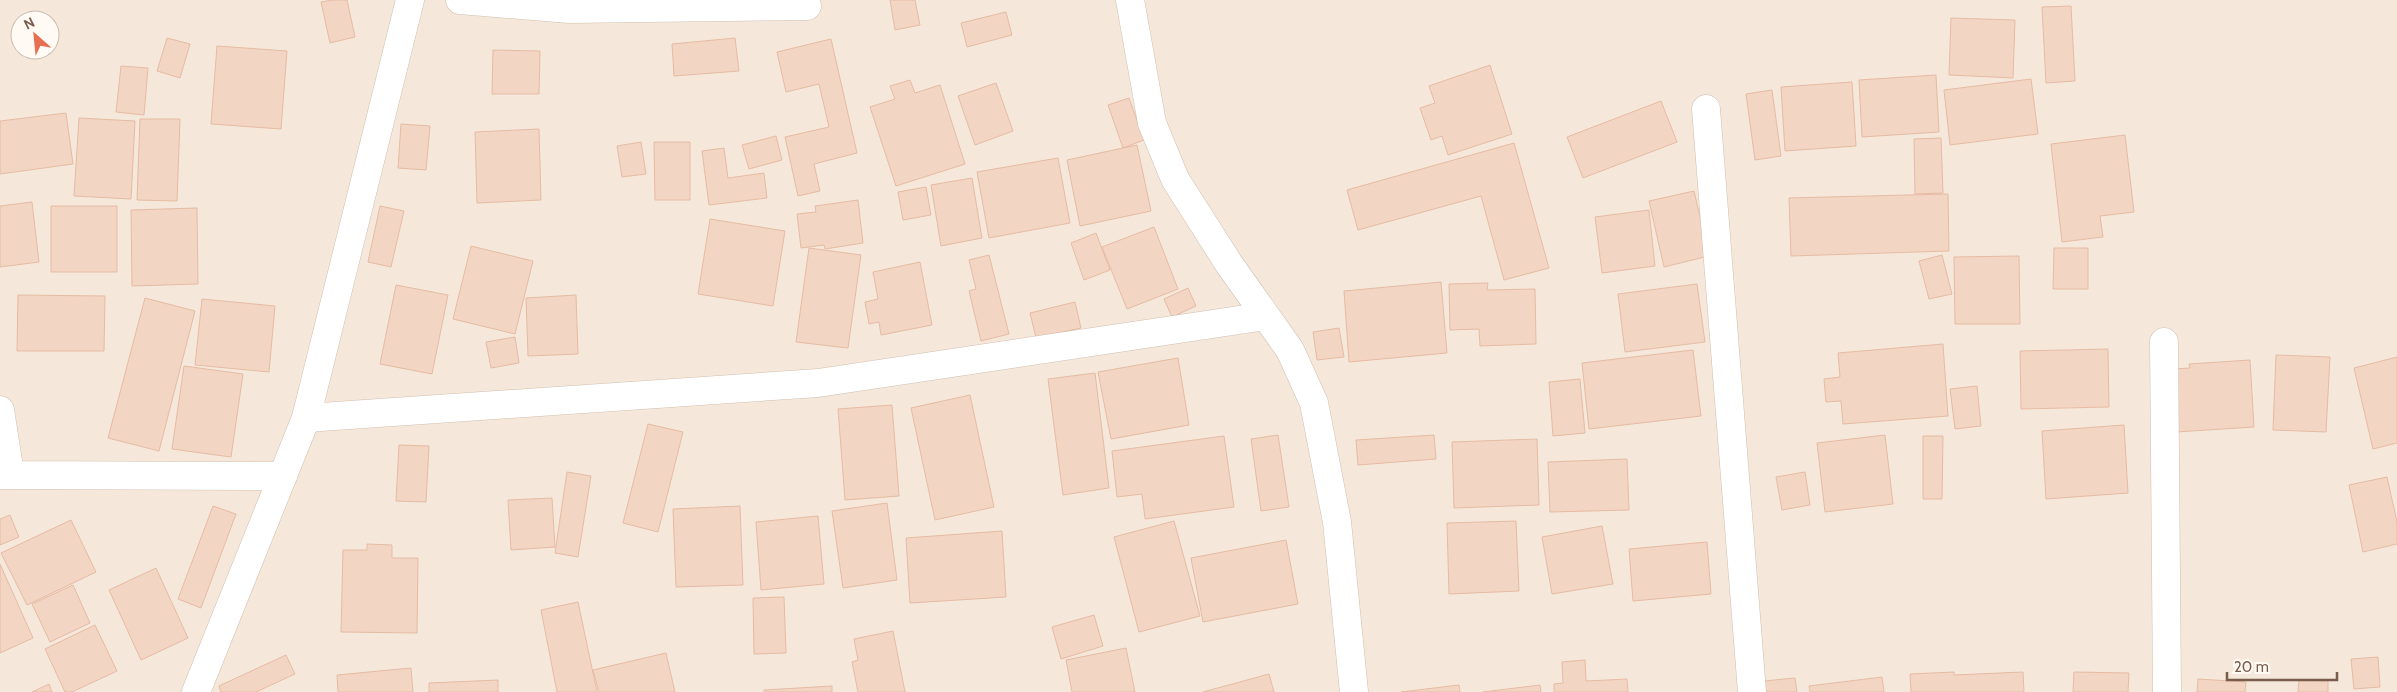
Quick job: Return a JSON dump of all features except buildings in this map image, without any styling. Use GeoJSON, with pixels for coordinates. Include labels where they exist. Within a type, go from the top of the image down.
{"type":"FeatureCollection","features":[{"type":"Feature","properties":{"kind":"street"},"geometry":{"type":"LineString","coordinates":[[196,692],[306,418],[410,0]]}},
{"type":"Feature","properties":{"kind":"street"},"geometry":{"type":"LineString","coordinates":[[460,0],[570,9],[807,6]]}},
{"type":"Feature","properties":{"kind":"street"},"geometry":{"type":"LineString","coordinates":[[1130,0],[1152,123],[1175,179],[1229,264],[1290,350],[1314,403],[1336,522],[1354,692]]}},
{"type":"Feature","properties":{"kind":"street"},"geometry":{"type":"LineString","coordinates":[[1706,108],[1752,692]]}},
{"type":"Feature","properties":{"kind":"street"},"geometry":{"type":"LineString","coordinates":[[306,418],[818,383],[1266,316]]}},
{"type":"Feature","properties":{"kind":"street"},"geometry":{"type":"LineString","coordinates":[[2164,342],[2167,692]]}},
{"type":"Feature","properties":{"kind":"street"},"geometry":{"type":"LineString","coordinates":[[0,410],[5,475],[282,476]]}},
{"type":"Feature","properties":{"kind":"shaded area"},"geometry":{"type":"Polygon","coordinates":[[[0,0],[2397,0],[2397,692],[0,692],[0,0]]]}}]}
